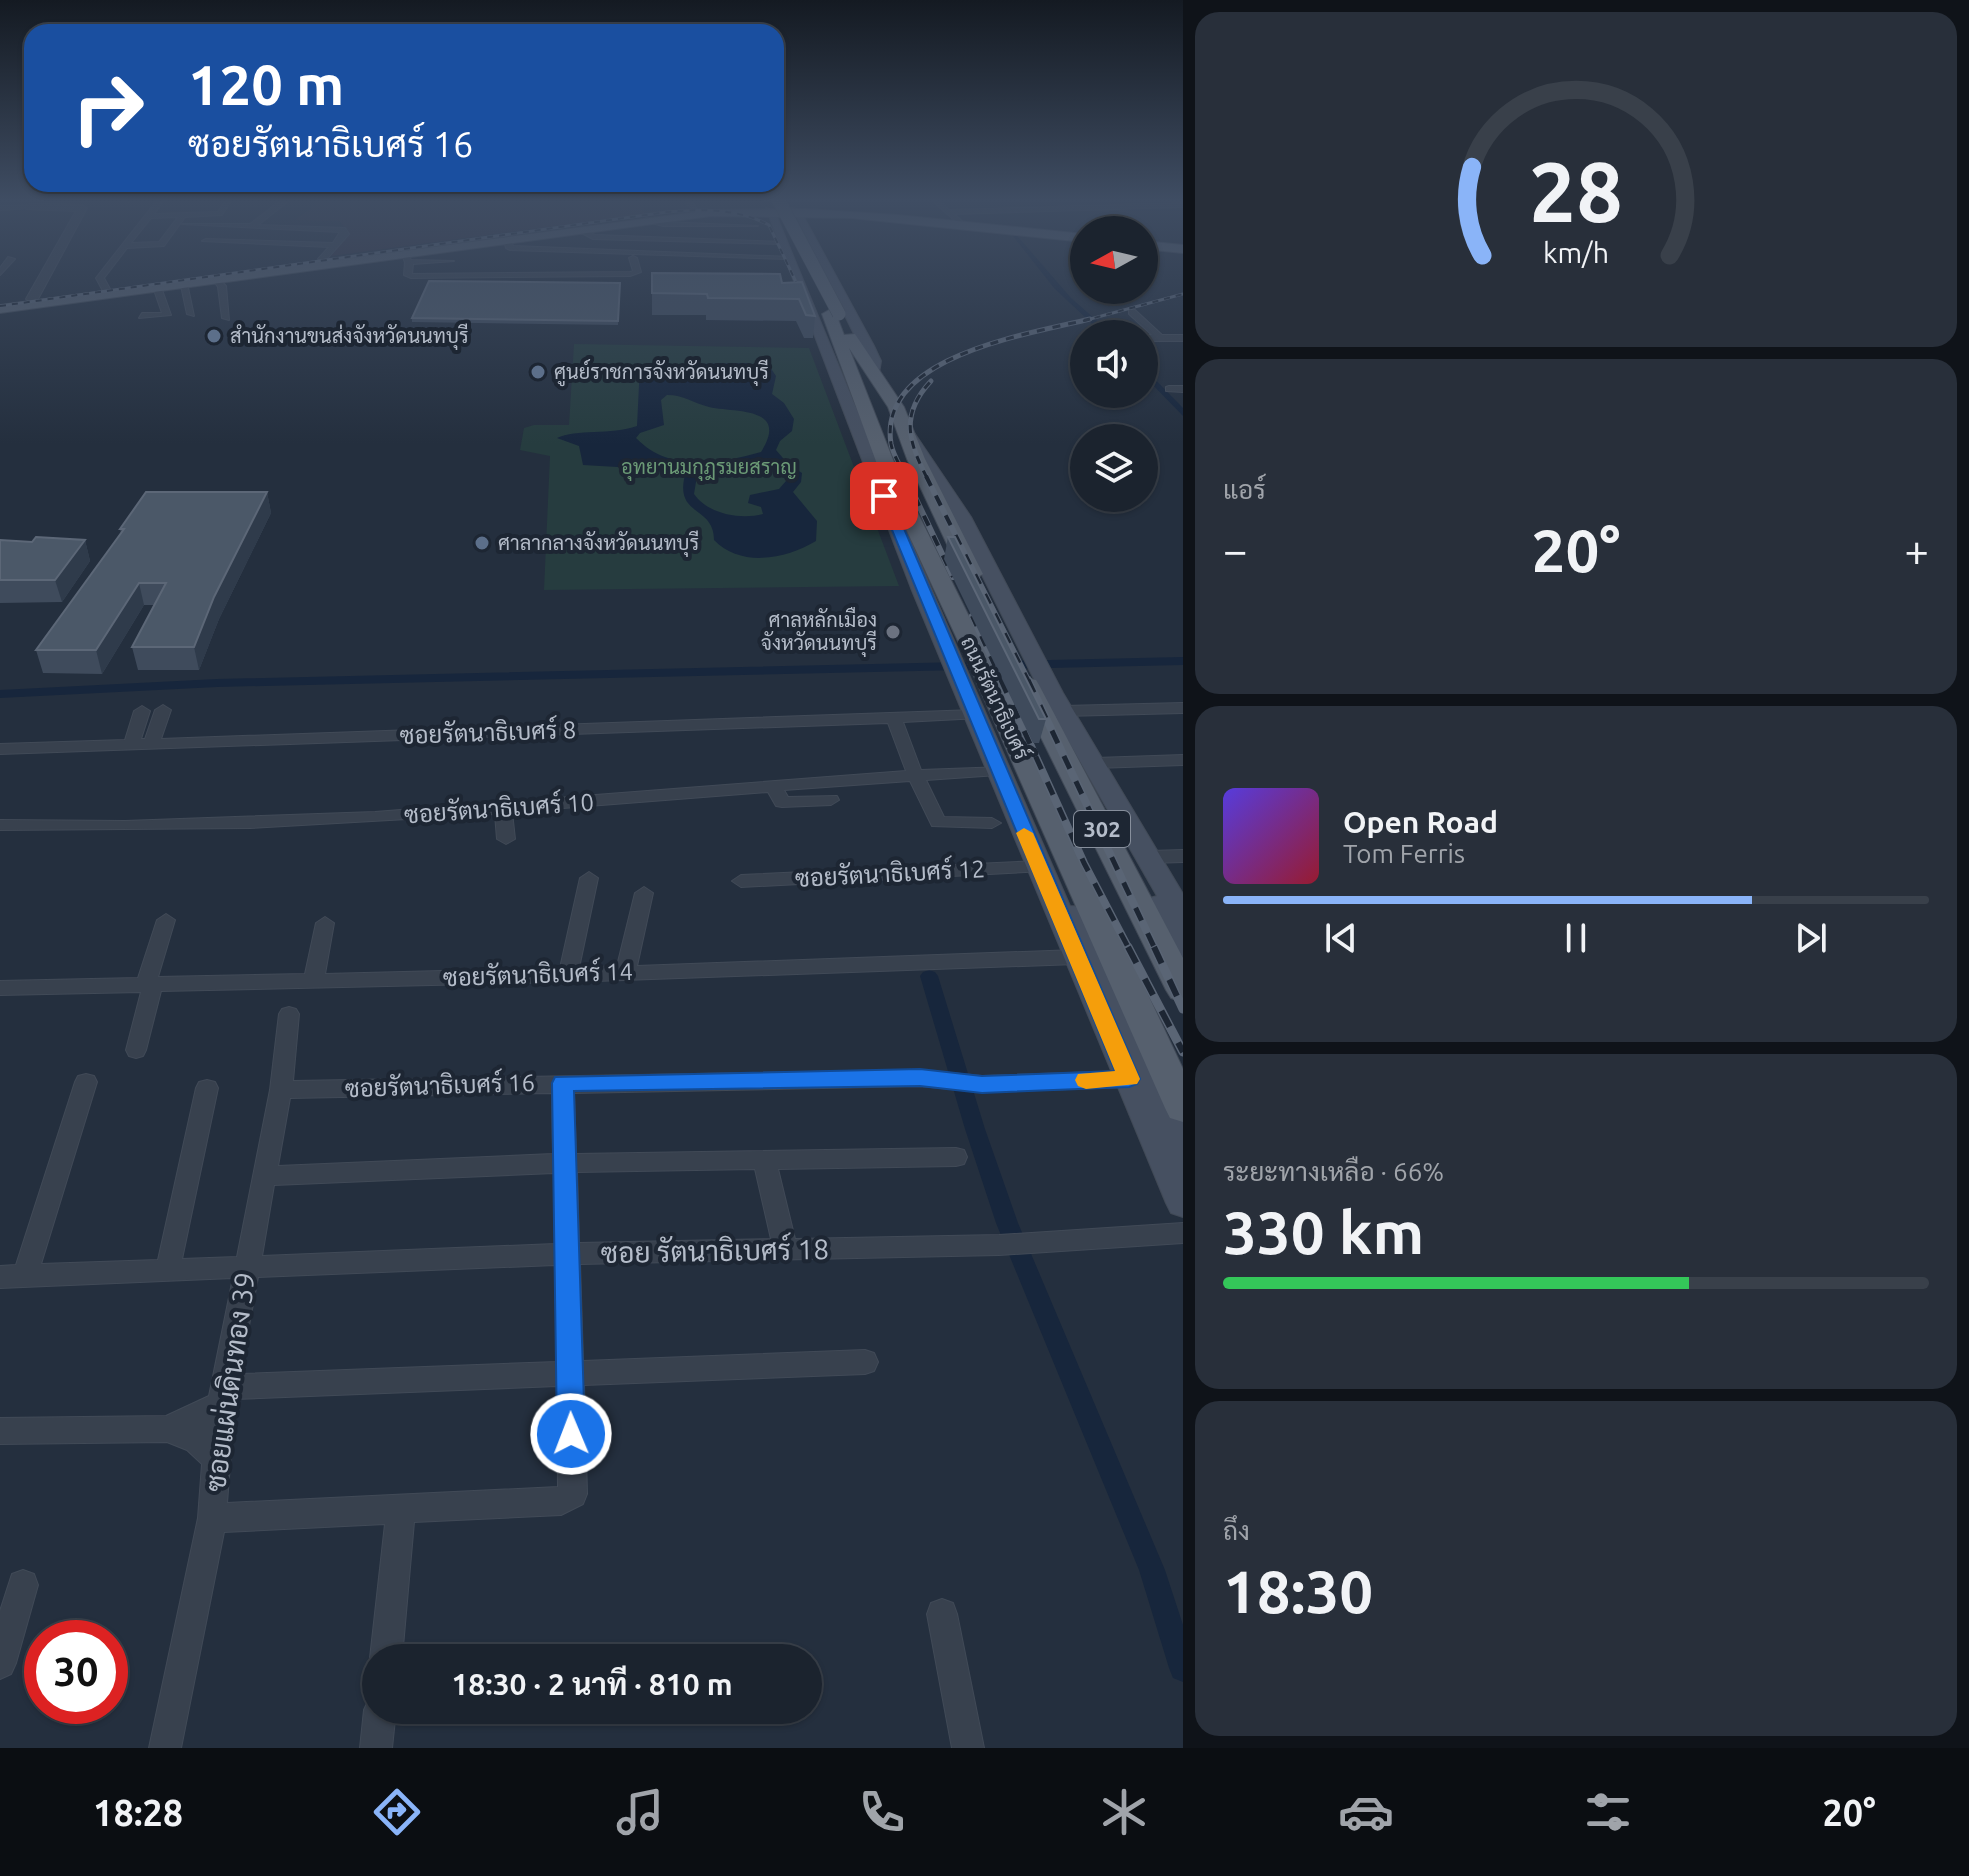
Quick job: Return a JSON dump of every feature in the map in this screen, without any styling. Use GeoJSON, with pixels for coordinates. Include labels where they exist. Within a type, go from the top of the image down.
{"type":"FeatureCollection","features":[{"type":"Feature","properties":{"kind":"main road"},"geometry":{"type":"LineString","coordinates":[[0,306],[167,281]]}},
{"type":"Feature","properties":{"kind":"main road"},"geometry":{"type":"LineString","coordinates":[[0,306],[202,281]]}},
{"type":"Feature","properties":{"kind":"main road","name":"ถนนรัตนาธิเบศร์"},"geometry":{"type":"LineString","coordinates":[[797,281],[898,529],[1183,1108]]}},
{"type":"Feature","properties":{"kind":"main road","name":"ถนนรัตนาธิเบศร์"},"geometry":{"type":"LineString","coordinates":[[817,281],[834,314],[874,370],[910,437],[916,459],[1027,664],[1183,990]]}},
{"type":"Feature","properties":{"kind":"main road","name":"ถนนรัตนาธิเบศร์"},"geometry":{"type":"LineString","coordinates":[[833,281],[874,361],[874,370]]}},
{"type":"Feature","properties":{"kind":"main road","name":"ถนนรัตนาธิเบศร์"},"geometry":{"type":"LineString","coordinates":[[834,314],[853,378],[971,681],[998,770],[1183,1203]]}},
{"type":"Feature","properties":{"kind":"main road","name":"ถนนรัตนาธิเบศร์"},"geometry":{"type":"LineString","coordinates":[[1027,664],[1096,763],[1183,918]]}},
{"type":"Feature","properties":{"kind":"main road"},"geometry":{"type":"LineString","coordinates":[[971,681],[1183,1155]]}},
{"type":"Feature","properties":{"kind":"main road"},"geometry":{"type":"LineString","coordinates":[[1070,722],[1078,744],[1183,950]]}},
{"type":"Feature","properties":{"kind":"street"},"geometry":{"type":"LineString","coordinates":[[32,299],[42,281]]}},
{"type":"Feature","properties":{"kind":"street"},"geometry":{"type":"LineString","coordinates":[[101,281],[106,289]]}},
{"type":"Feature","properties":{"kind":"street"},"geometry":{"type":"LineString","coordinates":[[216,281],[222,286],[226,318]]}},
{"type":"Feature","properties":{"kind":"street"},"geometry":{"type":"LineString","coordinates":[[142,316],[185,315],[183,283]]}},
{"type":"Feature","properties":{"kind":"street"},"geometry":{"type":"LineString","coordinates":[[157,287],[167,315]]}},
{"type":"Feature","properties":{"kind":"street"},"geometry":{"type":"LineString","coordinates":[[146,303],[162,301]]}},
{"type":"Feature","properties":{"kind":"street"},"geometry":{"type":"LineString","coordinates":[[1132,312],[1160,338],[1183,338]]}},
{"type":"Feature","properties":{"kind":"street"},"geometry":{"type":"LineString","coordinates":[[1169,389],[1183,389]]}},
{"type":"Feature","properties":{"kind":"street","name":"ซอยรัตนาธิเบศร์ 8"},"geometry":{"type":"LineString","coordinates":[[0,749],[894,719],[971,681]]}},
{"type":"Feature","properties":{"kind":"street"},"geometry":{"type":"LineString","coordinates":[[1070,722],[1183,708]]}},
{"type":"Feature","properties":{"kind":"street"},"geometry":{"type":"LineString","coordinates":[[151,745],[163,710]]}},
{"type":"Feature","properties":{"kind":"street"},"geometry":{"type":"LineString","coordinates":[[131,746],[142,711]]}},
{"type":"Feature","properties":{"kind":"street"},"geometry":{"type":"LineString","coordinates":[[894,719],[915,775],[940,823],[992,823]]}},
{"type":"Feature","properties":{"kind":"street"},"geometry":{"type":"LineString","coordinates":[[1096,763],[1183,760]]}},
{"type":"Feature","properties":{"kind":"street","name":"ซอยรัตนาธิเบศร์ 10"},"geometry":{"type":"LineString","coordinates":[[0,825],[355,819],[998,770]]}},
{"type":"Feature","properties":{"kind":"street"},"geometry":{"type":"LineString","coordinates":[[773,785],[782,802],[831,800]]}},
{"type":"Feature","properties":{"kind":"street"},"geometry":{"type":"LineString","coordinates":[[503,810],[506,839]]}},
{"type":"Feature","properties":{"kind":"street"},"geometry":{"type":"LineString","coordinates":[[1150,857],[1183,856]]}},
{"type":"Feature","properties":{"kind":"street","name":"ซอยรัตนาธิเบศร์ 12"},"geometry":{"type":"LineString","coordinates":[[741,881],[1039,867]]}},
{"type":"Feature","properties":{"kind":"street"},"geometry":{"type":"LineString","coordinates":[[568,975],[589,878]]}},
{"type":"Feature","properties":{"kind":"street"},"geometry":{"type":"LineString","coordinates":[[625,973],[644,893]]}},
{"type":"Feature","properties":{"kind":"street"},"geometry":{"type":"LineString","coordinates":[[136,1050],[153,985],[147,977],[166,920]]}},
{"type":"Feature","properties":{"kind":"street"},"geometry":{"type":"LineString","coordinates":[[314,981],[325,923]]}},
{"type":"Feature","properties":{"kind":"street","name":"ซอยรัตนาธิเบศร์ 14"},"geometry":{"type":"LineString","coordinates":[[0,988],[568,975],[1076,957]]}},
{"type":"Feature","properties":{"kind":"street","name":"ซอยแผ่นดินทอง 39"},"geometry":{"type":"LineString","coordinates":[[165,1748],[212,1518],[215,1457],[223,1395],[281,1090],[289,1014]]}},
{"type":"Feature","properties":{"kind":"street","name":"ซอยรัตนาธิเบศร์ 16"},"geometry":{"type":"LineString","coordinates":[[281,1090],[920,1078],[982,1084],[1129,1079]]}},
{"type":"Feature","properties":{"kind":"street"},"geometry":{"type":"LineString","coordinates":[[25,1276],[86,1082]]}},
{"type":"Feature","properties":{"kind":"street"},"geometry":{"type":"LineString","coordinates":[[212,1518],[569,1499],[573,1494],[563,1083]]}},
{"type":"Feature","properties":{"kind":"street"},"geometry":{"type":"LineString","coordinates":[[168,1269],[207,1088]]}},
{"type":"Feature","properties":{"kind":"street"},"geometry":{"type":"LineString","coordinates":[[264,1176],[565,1163],[956,1157]]}},
{"type":"Feature","properties":{"kind":"street"},"geometry":{"type":"LineString","coordinates":[[765,1162],[785,1249]]}},
{"type":"Feature","properties":{"kind":"street","name":"ซอย รัตนาธิเบศร์ 18"},"geometry":{"type":"LineString","coordinates":[[0,1277],[566,1254],[999,1245],[1183,1233]]}},
{"type":"Feature","properties":{"kind":"street"},"geometry":{"type":"LineString","coordinates":[[167,1429],[223,1395],[570,1374],[865,1362]]}},
{"type":"Feature","properties":{"kind":"street"},"geometry":{"type":"LineString","coordinates":[[0,1431],[167,1429],[196,1440],[215,1457]]}},
{"type":"Feature","properties":{"kind":"street"},"geometry":{"type":"LineString","coordinates":[[387,1644],[401,1507]]}},
{"type":"Feature","properties":{"kind":"street"},"geometry":{"type":"LineString","coordinates":[[0,1663],[23,1585]]}},
{"type":"Feature","properties":{"kind":"street"},"geometry":{"type":"LineString","coordinates":[[942,1614],[968,1748]]}},
{"type":"Feature","properties":{"kind":"street"},"geometry":{"type":"LineString","coordinates":[[376,1748],[379,1724]]}},
{"type":"Feature","properties":{"kind":"green space","name":"อุทยานมกุฎรมยสราญ"},"geometry":{"type":"Polygon","coordinates":[[[574,344],[809,348],[899,586],[544,590],[550,456],[520,450],[524,428],[569,425],[574,344]]]}},
{"type":"Feature","properties":{"kind":"water"},"geometry":{"type":"Polygon","coordinates":[[[747,363],[770,367],[776,376],[772,394],[784,403],[794,419],[792,431],[780,441],[776,450],[789,465],[802,473],[801,482],[793,492],[817,521],[816,541],[778,556],[764,558],[737,554],[714,540],[708,521],[684,497],[686,471],[583,465],[579,446],[557,438],[637,426],[640,365],[747,363]],[[667,395],[661,400],[664,425],[640,433],[636,438],[649,449],[664,457],[696,463],[729,460],[761,452],[769,426],[756,414],[709,407],[667,395]],[[751,462],[725,473],[714,471],[697,476],[694,494],[707,506],[725,514],[763,514],[761,507],[748,503],[750,495],[779,489],[786,481],[785,471],[771,463],[751,462]]]}},
{"type":"Feature","properties":{"kind":"building"},"geometry":{"type":"Polygon","coordinates":[[[429,281],[620,283],[618,321],[412,318],[429,281]]]}},
{"type":"Feature","properties":{"kind":"building"},"geometry":{"type":"Polygon","coordinates":[[[652,281],[802,282],[815,316],[806,315],[799,299],[708,298],[707,294],[652,293],[652,281]]]}},
{"type":"Feature","properties":{"kind":"building"},"geometry":{"type":"Polygon","coordinates":[[[146,492],[267,492],[214,597],[194,647],[132,647],[166,583],[139,583],[96,650],[36,650],[124,529],[120,529],[146,492]]]}},
{"type":"Feature","properties":{"kind":"building"},"geometry":{"type":"Polygon","coordinates":[[[36,537],[85,540],[55,580],[0,580],[0,540],[32,542],[36,537]]]}},
{"type":"Feature","properties":{"kind":"building"},"geometry":{"type":"Polygon","coordinates":[[[948,537],[955,537],[1046,719],[1039,719],[948,537]]]}},
{"type":"Feature","properties":{"kind":"waterway"},"geometry":{"type":"LineString","coordinates":[[1052,281],[1091,320]]}},
{"type":"Feature","properties":{"kind":"waterway"},"geometry":{"type":"LineString","coordinates":[[1158,386],[1183,413]]}},
{"type":"Feature","properties":{"kind":"waterway"},"geometry":{"type":"LineString","coordinates":[[0,694],[217,683],[1183,661]]}},
{"type":"Feature","properties":{"kind":"waterway"},"geometry":{"type":"LineString","coordinates":[[929,976],[1007,1223],[1152,1570],[1183,1668]]}},
{"type":"Feature","properties":{"kind":"railway"},"geometry":{"type":"LineString","coordinates":[[0,306],[180,281]]}},
{"type":"Feature","properties":{"kind":"railway"},"geometry":{"type":"LineString","coordinates":[[795,281],[805,301]]}},
{"type":"Feature","properties":{"kind":"railway"},"geometry":{"type":"LineString","coordinates":[[1087,320],[1183,294]]}},
{"type":"Feature","properties":{"kind":"railway"},"geometry":{"type":"LineString","coordinates":[[905,477],[891,444],[893,414],[908,389],[932,369],[963,354],[1032,332],[1090,319]]}},
{"type":"Feature","properties":{"kind":"railway"},"geometry":{"type":"LineString","coordinates":[[927,478],[915,452],[910,428],[915,405],[931,381]]}},
{"type":"Feature","properties":{"kind":"railway"},"geometry":{"type":"LineString","coordinates":[[905,477],[953,577]]}},
{"type":"Feature","properties":{"kind":"railway"},"geometry":{"type":"LineString","coordinates":[[927,478],[1028,680]]}},
{"type":"Feature","properties":{"kind":"railway"},"geometry":{"type":"LineString","coordinates":[[972,616],[1002,682]]}},
{"type":"Feature","properties":{"kind":"railway"},"geometry":{"type":"LineString","coordinates":[[1001,680],[1084,863],[1129,949]]}},
{"type":"Feature","properties":{"kind":"railway"},"geometry":{"type":"LineString","coordinates":[[1028,680],[1155,949]]}},
{"type":"Feature","properties":{"kind":"railway"},"geometry":{"type":"LineString","coordinates":[[1128,947],[1183,1052]]}},
{"type":"Feature","properties":{"kind":"railway"},"geometry":{"type":"LineString","coordinates":[[1154,947],[1183,1009]]}},
{"type":"Feature","properties":{"kind":"slow traffic"},"geometry":{"type":"LineString","coordinates":[[1024,833],[1129,1079],[1086,1080]]}},
{"type":"Feature","properties":{"kind":"place","name":"สำนักงานขนส่งจังหวัดนนทบุรี"},"geometry":{"type":"Point","coordinates":[214,336]}},
{"type":"Feature","properties":{"kind":"place","name":"ศูนย์ราชการจังหวัดนนทบุรี"},"geometry":{"type":"Point","coordinates":[538,372]}},
{"type":"Feature","properties":{"kind":"place","name":"ศาลากลางจังหวัดนนทบุรี"},"geometry":{"type":"Point","coordinates":[482,543]}},
{"type":"Feature","properties":{"kind":"place","name":"ศาลหลักเมือง จังหวัดนนทบุรี"},"geometry":{"type":"Point","coordinates":[893,632]}},
{"type":"Feature","properties":{"kind":"route"},"geometry":{"type":"LineString","coordinates":[[571,1434],[563,1083],[920,1078],[982,1084],[1129,1079],[884,496]]}}]}
